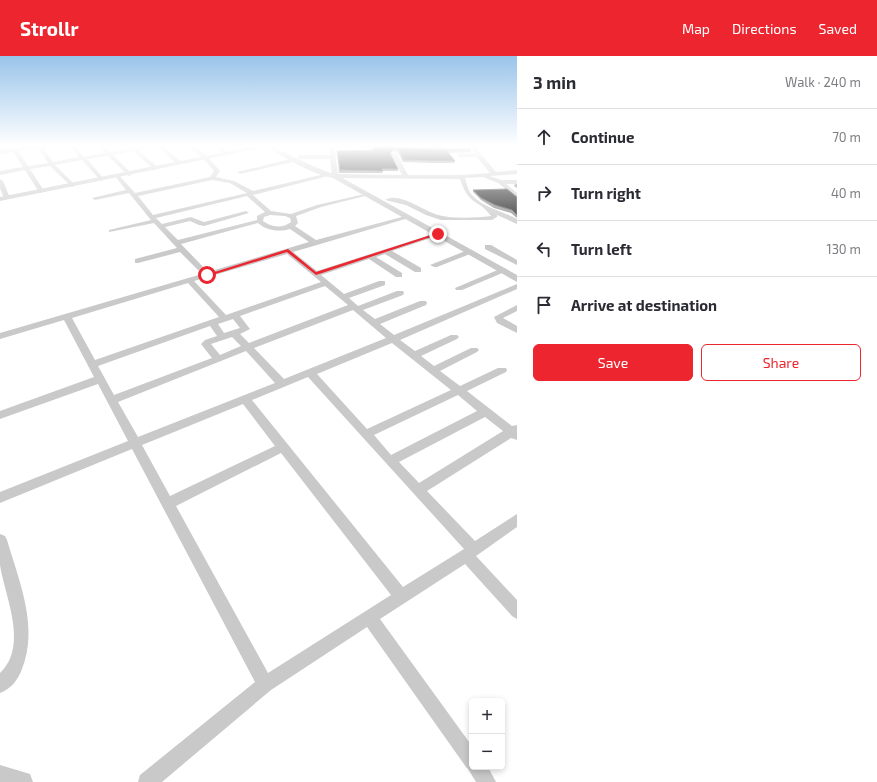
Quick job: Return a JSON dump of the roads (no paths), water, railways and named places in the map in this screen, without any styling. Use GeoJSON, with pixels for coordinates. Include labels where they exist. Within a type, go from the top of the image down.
{"type":"FeatureCollection","features":[{"type":"Feature","properties":{"kind":"street"},"geometry":{"type":"LineString","coordinates":[[33,179],[41,191]]}},
{"type":"Feature","properties":{"kind":"street"},"geometry":{"type":"LineString","coordinates":[[66,179],[72,185]]}},
{"type":"Feature","properties":{"kind":"street"},"geometry":{"type":"LineString","coordinates":[[0,181],[4,198],[100,179]]}},
{"type":"Feature","properties":{"kind":"street"},"geometry":{"type":"LineString","coordinates":[[120,179],[154,219],[207,275]]}},
{"type":"Feature","properties":{"kind":"street"},"geometry":{"type":"LineString","coordinates":[[95,198],[132,193],[207,179]]}},
{"type":"Feature","properties":{"kind":"street"},"geometry":{"type":"LineString","coordinates":[[216,179],[232,182],[250,194],[269,213]]}},
{"type":"Feature","properties":{"kind":"street"},"geometry":{"type":"LineString","coordinates":[[111,231],[250,194],[319,179]]}},
{"type":"Feature","properties":{"kind":"street"},"geometry":{"type":"LineString","coordinates":[[338,179],[409,217],[517,279]]}},
{"type":"Feature","properties":{"kind":"street"},"geometry":{"type":"LineString","coordinates":[[388,200],[404,201],[433,216],[442,218],[492,218],[495,216],[491,211],[467,194],[463,179]]}},
{"type":"Feature","properties":{"kind":"street"},"geometry":{"type":"LineString","coordinates":[[491,179],[500,182],[517,182]]}},
{"type":"Feature","properties":{"kind":"street"},"geometry":{"type":"LineString","coordinates":[[500,182],[517,196]]}},
{"type":"Feature","properties":{"kind":"street"},"geometry":{"type":"LineString","coordinates":[[290,216],[319,206],[367,194]]}},
{"type":"Feature","properties":{"kind":"street"},"geometry":{"type":"LineString","coordinates":[[491,211],[507,215],[517,222]]}},
{"type":"Feature","properties":{"kind":"street"},"geometry":{"type":"LineString","coordinates":[[176,243],[259,221],[260,217],[269,213],[280,213],[290,216],[295,221],[294,225],[272,229],[267,228],[259,221]]}},
{"type":"Feature","properties":{"kind":"street"},"geometry":{"type":"LineString","coordinates":[[161,226],[191,219],[204,224],[246,214]]}},
{"type":"Feature","properties":{"kind":"street"},"geometry":{"type":"LineString","coordinates":[[0,336],[315,243],[409,217]]}},
{"type":"Feature","properties":{"kind":"street"},"geometry":{"type":"LineString","coordinates":[[291,226],[315,243]]}},
{"type":"Feature","properties":{"kind":"street"},"geometry":{"type":"LineString","coordinates":[[316,274],[438,234]]}},
{"type":"Feature","properties":{"kind":"street"},"geometry":{"type":"LineString","coordinates":[[488,247],[517,263]]}},
{"type":"Feature","properties":{"kind":"street"},"geometry":{"type":"LineString","coordinates":[[138,262],[182,249]]}},
{"type":"Feature","properties":{"kind":"street"},"geometry":{"type":"LineString","coordinates":[[386,250],[418,270]]}},
{"type":"Feature","properties":{"kind":"street"},"geometry":{"type":"LineString","coordinates":[[288,251],[393,339],[515,432],[418,490]]}},
{"type":"Feature","properties":{"kind":"street"},"geometry":{"type":"LineString","coordinates":[[434,265],[471,252]]}},
{"type":"Feature","properties":{"kind":"street"},"geometry":{"type":"LineString","coordinates":[[370,256],[399,275]]}},
{"type":"Feature","properties":{"kind":"street"},"geometry":{"type":"LineString","coordinates":[[459,288],[503,270]]}},
{"type":"Feature","properties":{"kind":"street"},"geometry":{"type":"LineString","coordinates":[[189,280],[224,318]]}},
{"type":"Feature","properties":{"kind":"street"},"geometry":{"type":"LineString","coordinates":[[93,364],[327,283]]}},
{"type":"Feature","properties":{"kind":"street"},"geometry":{"type":"LineString","coordinates":[[344,297],[382,283]]}},
{"type":"Feature","properties":{"kind":"street"},"geometry":{"type":"LineString","coordinates":[[0,498],[393,339],[517,286]]}},
{"type":"Feature","properties":{"kind":"street"},"geometry":{"type":"LineString","coordinates":[[112,400],[356,307],[400,293]]}},
{"type":"Feature","properties":{"kind":"street"},"geometry":{"type":"LineString","coordinates":[[374,323],[423,303]]}},
{"type":"Feature","properties":{"kind":"street"},"geometry":{"type":"LineString","coordinates":[[517,308],[498,317],[500,321],[517,330]]}},
{"type":"Feature","properties":{"kind":"street"},"geometry":{"type":"LineString","coordinates":[[218,359],[206,344],[244,329],[244,326],[234,315]]}},
{"type":"Feature","properties":{"kind":"street"},"geometry":{"type":"LineString","coordinates":[[67,317],[265,684]]}},
{"type":"Feature","properties":{"kind":"street"},"geometry":{"type":"LineString","coordinates":[[212,322],[222,337]]}},
{"type":"Feature","properties":{"kind":"street"},"geometry":{"type":"LineString","coordinates":[[234,333],[249,347],[282,384]]}},
{"type":"Feature","properties":{"kind":"street"},"geometry":{"type":"LineString","coordinates":[[415,356],[454,337]]}},
{"type":"Feature","properties":{"kind":"street"},"geometry":{"type":"LineString","coordinates":[[434,370],[474,350]]}},
{"type":"Feature","properties":{"kind":"street"},"geometry":{"type":"LineString","coordinates":[[366,434],[502,370]]}},
{"type":"Feature","properties":{"kind":"street"},"geometry":{"type":"LineString","coordinates":[[310,373],[418,490],[470,552],[517,612]]}},
{"type":"Feature","properties":{"kind":"street"},"geometry":{"type":"LineString","coordinates":[[0,415],[100,379]]}},
{"type":"Feature","properties":{"kind":"street"},"geometry":{"type":"LineString","coordinates":[[245,399],[402,596]]}},
{"type":"Feature","properties":{"kind":"street"},"geometry":{"type":"LineString","coordinates":[[390,461],[486,411]]}},
{"type":"Feature","properties":{"kind":"street"},"geometry":{"type":"LineString","coordinates":[[168,504],[283,448]]}},
{"type":"Feature","properties":{"kind":"street"},"geometry":{"type":"LineString","coordinates":[[147,782],[265,684],[470,552],[514,527]]}},
{"type":"Feature","properties":{"kind":"street"},"geometry":{"type":"LineString","coordinates":[[0,540],[22,623],[22,649],[17,666],[0,685]]}},
{"type":"Feature","properties":{"kind":"street"},"geometry":{"type":"LineString","coordinates":[[369,617],[469,757]]}},
{"type":"Feature","properties":{"kind":"street"},"geometry":{"type":"LineString","coordinates":[[479,770],[487,782]]}},
{"type":"Feature","properties":{"kind":"street"},"geometry":{"type":"LineString","coordinates":[[0,776],[22,782]]}}]}
